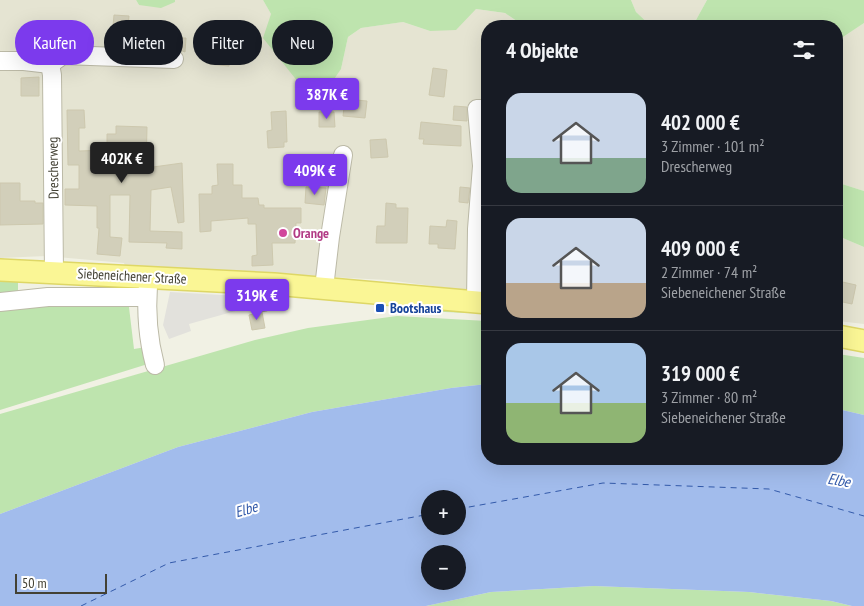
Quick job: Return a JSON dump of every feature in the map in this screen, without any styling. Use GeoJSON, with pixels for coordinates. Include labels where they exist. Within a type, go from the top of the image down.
{"type":"FeatureCollection","features":[{"type":"Feature","properties":{"kind":"main road","name":"Siebeneichener Straße"},"geometry":{"type":"LineString","coordinates":[[0,270],[54,272],[148,287],[269,293],[324,288],[481,303]]}},
{"type":"Feature","properties":{"kind":"main road"},"geometry":{"type":"LineString","coordinates":[[843,337],[864,341]]}},
{"type":"Feature","properties":{"kind":"street"},"geometry":{"type":"LineString","coordinates":[[0,61],[15,61]]}},
{"type":"Feature","properties":{"kind":"street","name":"Drescherweg"},"geometry":{"type":"LineString","coordinates":[[50,65],[52,75],[54,272]]}},
{"type":"Feature","properties":{"kind":"street"},"geometry":{"type":"LineString","coordinates":[[481,109],[477,109],[481,155]]}},
{"type":"Feature","properties":{"kind":"street"},"geometry":{"type":"LineString","coordinates":[[324,288],[343,155]]}},
{"type":"Feature","properties":{"kind":"street"},"geometry":{"type":"LineString","coordinates":[[481,179],[477,229],[481,288]]}},
{"type":"Feature","properties":{"kind":"street"},"geometry":{"type":"LineString","coordinates":[[0,302],[148,287],[150,345],[155,365]]}},
{"type":"Feature","properties":{"kind":"shaded area"},"geometry":{"type":"Polygon","coordinates":[[[0,0],[136,0],[139,5],[175,2],[175,0],[263,0],[271,14],[279,20],[272,20],[272,65],[333,65],[333,63],[341,69],[348,37],[361,28],[403,22],[430,31],[476,9],[505,13],[515,20],[481,20],[481,292],[387,280],[125,266],[124,263],[46,256],[0,258],[0,0]]]}},
{"type":"Feature","properties":{"kind":"shaded area"},"geometry":{"type":"Polygon","coordinates":[[[631,0],[707,0],[696,20],[645,20],[636,12],[631,0]]]}},
{"type":"Feature","properties":{"kind":"shaded area"},"geometry":{"type":"Polygon","coordinates":[[[864,23],[864,191],[843,184],[843,37],[864,23]]]}},
{"type":"Feature","properties":{"kind":"shaded area"},"geometry":{"type":"Polygon","coordinates":[[[843,238],[864,247],[864,324],[843,322],[843,238]]]}},
{"type":"Feature","properties":{"kind":"shaded area"},"geometry":{"type":"Polygon","coordinates":[[[170,292],[258,297],[257,305],[189,324],[191,331],[169,339],[163,325],[170,292]]]}},
{"type":"Feature","properties":{"kind":"green space"},"geometry":{"type":"Polygon","coordinates":[[[136,0],[175,0],[175,2],[161,8],[139,5],[136,0]]]}},
{"type":"Feature","properties":{"kind":"green space"},"geometry":{"type":"Polygon","coordinates":[[[263,0],[631,0],[636,12],[645,20],[515,20],[505,13],[476,9],[456,30],[430,31],[403,22],[361,28],[348,37],[341,69],[330,85],[302,87],[284,65],[333,65],[333,20],[272,20],[272,49],[263,38],[271,14],[263,0]]]}},
{"type":"Feature","properties":{"kind":"green space"},"geometry":{"type":"Polygon","coordinates":[[[707,0],[864,0],[864,23],[843,37],[843,20],[696,20],[707,0]]]}},
{"type":"Feature","properties":{"kind":"green space"},"geometry":{"type":"Polygon","coordinates":[[[843,184],[864,191],[864,247],[843,238],[843,184]]]}},
{"type":"Feature","properties":{"kind":"green space"},"geometry":{"type":"Polygon","coordinates":[[[0,277],[18,277],[18,297],[0,300],[0,277]]]}},
{"type":"Feature","properties":{"kind":"green space"},"geometry":{"type":"Polygon","coordinates":[[[128,299],[134,349],[146,347],[151,363],[0,410],[0,306],[128,299]]]}},
{"type":"Feature","properties":{"kind":"green space"},"geometry":{"type":"Polygon","coordinates":[[[433,306],[468,310],[469,313],[397,310],[398,308],[433,306]]]}},
{"type":"Feature","properties":{"kind":"green space"},"geometry":{"type":"Polygon","coordinates":[[[397,316],[481,321],[481,385],[312,412],[178,447],[0,514],[0,414],[255,340],[308,328],[397,316]]]}},
{"type":"Feature","properties":{"kind":"green space"},"geometry":{"type":"Polygon","coordinates":[[[843,355],[864,358],[864,415],[843,410],[843,355]]]}},
{"type":"Feature","properties":{"kind":"green space"},"geometry":{"type":"Polygon","coordinates":[[[594,586],[749,592],[831,601],[852,606],[426,606],[491,592],[594,586]]]}},
{"type":"Feature","properties":{"kind":"water","name":"Elbe"},"geometry":{"type":"Polygon","coordinates":[[[481,385],[481,465],[843,465],[843,410],[864,415],[864,606],[749,592],[594,586],[491,592],[426,606],[0,606],[0,514],[178,447],[312,412],[481,385]]]}},
{"type":"Feature","properties":{"kind":"building"},"geometry":{"type":"Polygon","coordinates":[[[114,15],[129,16],[129,20],[114,20],[114,15]]]}},
{"type":"Feature","properties":{"kind":"building"},"geometry":{"type":"Polygon","coordinates":[[[183,38],[186,38],[185,52],[183,51],[183,38]]]}},
{"type":"Feature","properties":{"kind":"building"},"geometry":{"type":"Polygon","coordinates":[[[433,68],[447,70],[444,97],[429,95],[433,68]]]}},
{"type":"Feature","properties":{"kind":"building"},"geometry":{"type":"Polygon","coordinates":[[[39,77],[39,96],[21,96],[21,78],[39,77]]]}},
{"type":"Feature","properties":{"kind":"building"},"geometry":{"type":"Polygon","coordinates":[[[345,99],[367,101],[365,118],[343,116],[345,99]]]}},
{"type":"Feature","properties":{"kind":"building"},"geometry":{"type":"Polygon","coordinates":[[[454,106],[467,107],[467,121],[453,120],[454,106]]]}},
{"type":"Feature","properties":{"kind":"building"},"geometry":{"type":"Polygon","coordinates":[[[67,110],[84,110],[85,128],[79,128],[79,151],[107,150],[107,134],[116,134],[116,126],[147,127],[146,168],[182,163],[184,222],[178,223],[171,187],[151,190],[150,231],[182,232],[182,249],[166,248],[167,243],[129,242],[130,195],[110,195],[110,237],[122,238],[120,256],[97,254],[99,228],[97,228],[97,206],[65,205],[65,189],[79,189],[79,165],[68,165],[67,110]]]}},
{"type":"Feature","properties":{"kind":"building"},"geometry":{"type":"Polygon","coordinates":[[[286,111],[287,142],[284,142],[284,147],[268,148],[267,131],[272,130],[271,112],[286,111]]]}},
{"type":"Feature","properties":{"kind":"building"},"geometry":{"type":"Polygon","coordinates":[[[319,112],[334,112],[335,127],[319,127],[319,112]]]}},
{"type":"Feature","properties":{"kind":"building"},"geometry":{"type":"Polygon","coordinates":[[[421,122],[461,126],[461,146],[423,144],[424,139],[419,139],[421,122]]]}},
{"type":"Feature","properties":{"kind":"building"},"geometry":{"type":"Polygon","coordinates":[[[386,139],[388,157],[371,158],[370,140],[386,139]]]}},
{"type":"Feature","properties":{"kind":"building"},"geometry":{"type":"Polygon","coordinates":[[[324,162],[331,163],[329,175],[323,174],[324,162]]]}},
{"type":"Feature","properties":{"kind":"building"},"geometry":{"type":"Polygon","coordinates":[[[217,164],[233,164],[233,185],[242,185],[242,198],[258,198],[259,205],[264,205],[264,208],[301,208],[301,223],[296,223],[295,243],[272,243],[273,265],[252,266],[252,256],[257,255],[256,224],[248,224],[248,218],[211,221],[211,231],[200,232],[199,194],[212,194],[212,186],[218,185],[217,164]]]}},
{"type":"Feature","properties":{"kind":"building"},"geometry":{"type":"Polygon","coordinates":[[[0,183],[20,183],[20,201],[43,203],[43,224],[0,225],[0,183]]]}},
{"type":"Feature","properties":{"kind":"building"},"geometry":{"type":"Polygon","coordinates":[[[306,187],[326,188],[324,205],[305,203],[306,187]]]}},
{"type":"Feature","properties":{"kind":"building"},"geometry":{"type":"Polygon","coordinates":[[[460,187],[470,188],[468,203],[459,202],[460,187]]]}},
{"type":"Feature","properties":{"kind":"building"},"geometry":{"type":"Polygon","coordinates":[[[386,203],[396,204],[396,208],[408,208],[407,243],[376,243],[377,226],[385,226],[386,203]]]}},
{"type":"Feature","properties":{"kind":"building"},"geometry":{"type":"Polygon","coordinates":[[[447,220],[457,221],[455,249],[438,248],[438,244],[429,244],[430,226],[446,227],[447,220]]]}},
{"type":"Feature","properties":{"kind":"building"},"geometry":{"type":"Polygon","coordinates":[[[843,282],[856,285],[852,304],[843,302],[843,282]]]}},
{"type":"Feature","properties":{"kind":"building"},"geometry":{"type":"Polygon","coordinates":[[[262,312],[265,328],[252,330],[249,315],[262,312]]]}},
{"type":"Feature","properties":{"kind":"ferry route"},"geometry":{"type":"LineString","coordinates":[[466,508],[603,483],[769,489],[864,516]]}},
{"type":"Feature","properties":{"kind":"ferry route"},"geometry":{"type":"LineString","coordinates":[[81,606],[169,563],[421,516]]}},
{"type":"Feature","properties":{"kind":"place","name":"Orange"},"geometry":{"type":"Point","coordinates":[283,233]}},
{"type":"Feature","properties":{"kind":"place","name":"Bootshaus"},"geometry":{"type":"Point","coordinates":[380,308]}}]}
